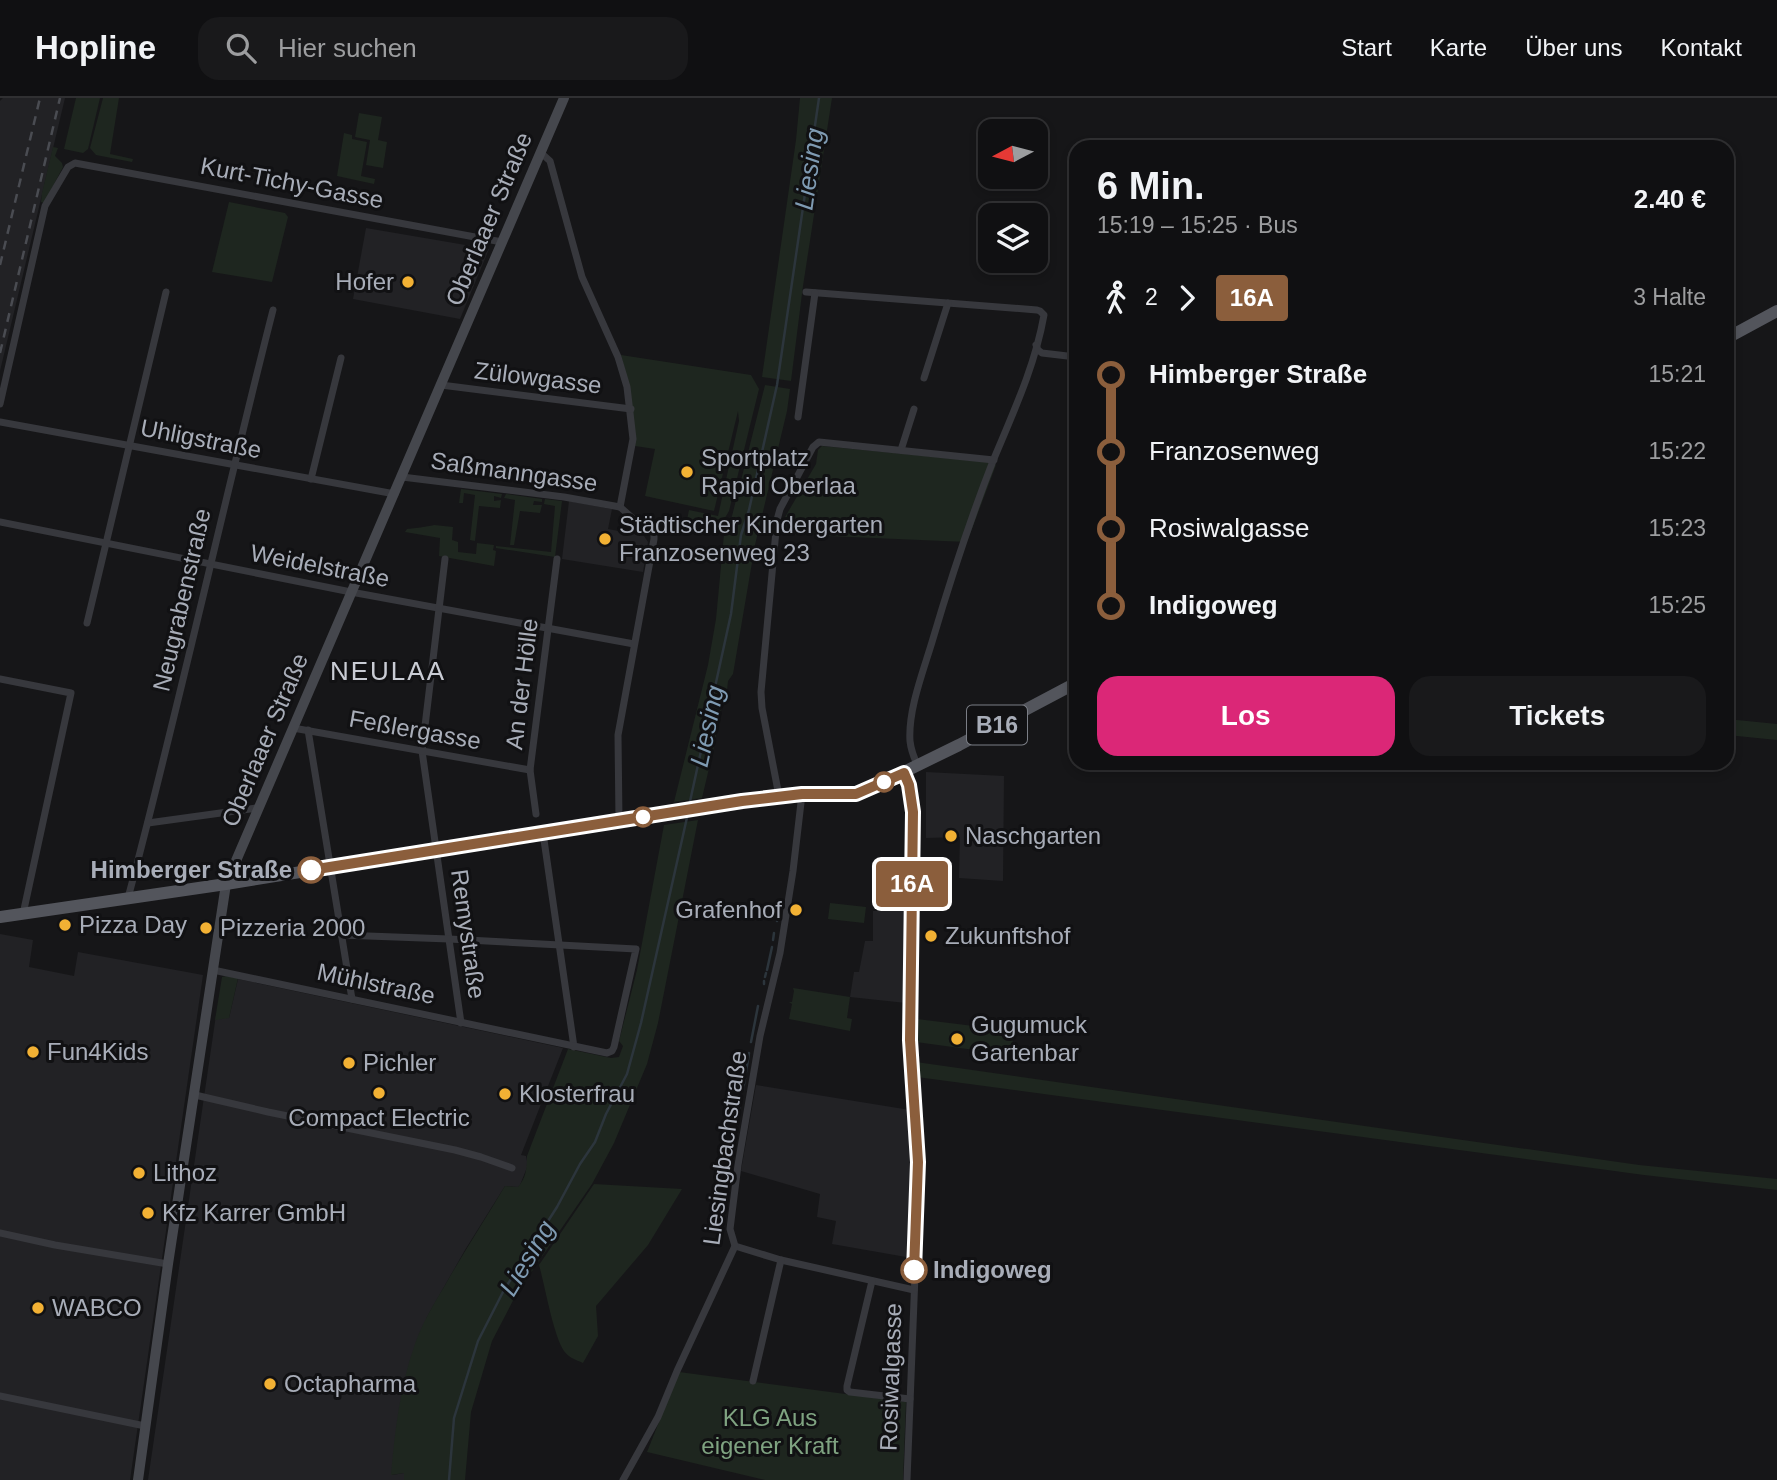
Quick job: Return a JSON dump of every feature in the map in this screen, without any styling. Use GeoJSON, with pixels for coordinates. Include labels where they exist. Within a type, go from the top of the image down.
{"type":"FeatureCollection","features":[{"type":"Feature","properties":{"kind":"main road","name":"Oberlaaer Straße"},"geometry":{"type":"LineString","coordinates":[[138,1480],[226,884],[564,98]]}},
{"type":"Feature","properties":{"kind":"main road"},"geometry":{"type":"LineString","coordinates":[[1734,334],[1777,311]]}},
{"type":"Feature","properties":{"kind":"main road","name":"B16"},"geometry":{"type":"LineString","coordinates":[[0,917],[779,796],[802,798],[856,794],[918,766],[1069,687]]}},
{"type":"Feature","properties":{"kind":"street"},"geometry":{"type":"LineString","coordinates":[[540,152],[550,161],[582,277],[618,357],[627,387],[633,439],[620,506],[638,523],[649,525],[654,531],[618,735],[619,820]]}},
{"type":"Feature","properties":{"kind":"street","name":"Kurt-Tichy-Gasse"},"geometry":{"type":"LineString","coordinates":[[0,404],[46,206],[68,167],[75,163],[502,242]]}},
{"type":"Feature","properties":{"kind":"street"},"geometry":{"type":"LineString","coordinates":[[87,623],[166,292]]}},
{"type":"Feature","properties":{"kind":"street"},"geometry":{"type":"LineString","coordinates":[[797,417],[811,292],[1037,310],[1044,315],[1022,393],[971,518],[946,593],[914,709],[910,740],[918,766]]}},
{"type":"Feature","properties":{"kind":"street"},"geometry":{"type":"LineString","coordinates":[[924,378],[948,303]]}},
{"type":"Feature","properties":{"kind":"street","name":"Neugrabenstraße"},"geometry":{"type":"LineString","coordinates":[[128,898],[273,310]]}},
{"type":"Feature","properties":{"kind":"street"},"geometry":{"type":"LineString","coordinates":[[1036,344],[1042,353],[1069,357]]}},
{"type":"Feature","properties":{"kind":"street"},"geometry":{"type":"LineString","coordinates":[[311,479],[341,358]]}},
{"type":"Feature","properties":{"kind":"street","name":"Zülowgasse"},"geometry":{"type":"LineString","coordinates":[[441,385],[631,410]]}},
{"type":"Feature","properties":{"kind":"street"},"geometry":{"type":"LineString","coordinates":[[901,450],[914,410]]}},
{"type":"Feature","properties":{"kind":"street","name":"Uhligstraße"},"geometry":{"type":"LineString","coordinates":[[0,422],[395,494]]}},
{"type":"Feature","properties":{"kind":"street"},"geometry":{"type":"LineString","coordinates":[[779,796],[761,692],[777,520],[798,472],[813,447],[819,442],[994,460]]}},
{"type":"Feature","properties":{"kind":"street","name":"Saßmanngasse"},"geometry":{"type":"LineString","coordinates":[[402,477],[620,506]]}},
{"type":"Feature","properties":{"kind":"street","name":"Weidelstraße"},"geometry":{"type":"LineString","coordinates":[[0,522],[351,592],[634,644]]}},
{"type":"Feature","properties":{"kind":"street","name":"An der Hölle"},"geometry":{"type":"LineString","coordinates":[[536,814],[530,770],[557,558]]}},
{"type":"Feature","properties":{"kind":"street","name":"Remystraße"},"geometry":{"type":"LineString","coordinates":[[445,559],[422,751],[461,1023]]}},
{"type":"Feature","properties":{"kind":"street"},"geometry":{"type":"LineString","coordinates":[[0,679],[71,693],[23,914]]}},
{"type":"Feature","properties":{"kind":"street","name":"Feßlergasse"},"geometry":{"type":"LineString","coordinates":[[293,728],[530,770]]}},
{"type":"Feature","properties":{"kind":"street"},"geometry":{"type":"LineString","coordinates":[[308,730],[352,999]]}},
{"type":"Feature","properties":{"kind":"street","name":"Rosiwalgasse"},"geometry":{"type":"LineString","coordinates":[[904,773],[909,785],[913,812],[910,1040],[918,1186],[907,1480]]}},
{"type":"Feature","properties":{"kind":"street","name":"Liesingbachstraße"},"geometry":{"type":"LineString","coordinates":[[623,1480],[658,1418],[735,1246],[730,1229],[740,1152],[760,1036],[780,953],[802,798]]}},
{"type":"Feature","properties":{"kind":"street"},"geometry":{"type":"LineString","coordinates":[[148,823],[257,808]]}},
{"type":"Feature","properties":{"kind":"street"},"geometry":{"type":"LineString","coordinates":[[543,833],[574,1046]]}},
{"type":"Feature","properties":{"kind":"street"},"geometry":{"type":"LineString","coordinates":[[341,935],[559,945]]}},
{"type":"Feature","properties":{"kind":"street","name":"Mühlstraße"},"geometry":{"type":"LineString","coordinates":[[213,970],[607,1053],[612,1051],[636,949],[559,945]]}},
{"type":"Feature","properties":{"kind":"street"},"geometry":{"type":"LineString","coordinates":[[195,1095],[455,1150],[512,1168]]}},
{"type":"Feature","properties":{"kind":"street"},"geometry":{"type":"LineString","coordinates":[[0,1233],[168,1265]]}},
{"type":"Feature","properties":{"kind":"street"},"geometry":{"type":"LineString","coordinates":[[735,1246],[781,1260],[914,1290]]}},
{"type":"Feature","properties":{"kind":"street"},"geometry":{"type":"LineString","coordinates":[[753,1381],[781,1260]]}},
{"type":"Feature","properties":{"kind":"street"},"geometry":{"type":"LineString","coordinates":[[872,1281],[847,1390],[910,1399]]}},
{"type":"Feature","properties":{"kind":"street"},"geometry":{"type":"LineString","coordinates":[[0,1396],[145,1426]]}},
{"type":"Feature","properties":{"kind":"shaded area"},"geometry":{"type":"Polygon","coordinates":[[[3,98],[65,98],[0,371],[0,101],[3,98]]]}},
{"type":"Feature","properties":{"kind":"shaded area"},"geometry":{"type":"Polygon","coordinates":[[[366,228],[489,249],[460,319],[353,299],[366,228]]]}},
{"type":"Feature","properties":{"kind":"shaded area","name":"Städtischer Kindergarten Franzosenweg 23"},"geometry":{"type":"Polygon","coordinates":[[[569,501],[612,509],[608,529],[644,536],[648,542],[643,572],[562,559],[569,501]]]}},
{"type":"Feature","properties":{"kind":"shaded area","name":"Naschgarten"},"geometry":{"type":"Polygon","coordinates":[[[926,772],[1004,776],[1003,881],[959,878],[960,837],[926,838],[926,772]]]}},
{"type":"Feature","properties":{"kind":"shaded area"},"geometry":{"type":"Polygon","coordinates":[[[891,904],[908,906],[906,1003],[850,997],[854,972],[859,972],[865,941],[873,941],[873,911],[890,911],[891,904]]]}},
{"type":"Feature","properties":{"kind":"shaded area"},"geometry":{"type":"Polygon","coordinates":[[[0,934],[33,940],[29,967],[74,976],[78,952],[203,975],[130,1480],[0,1480],[0,934]]]}},
{"type":"Feature","properties":{"kind":"shaded area"},"geometry":{"type":"Polygon","coordinates":[[[238,979],[563,1048],[521,1155],[526,1156],[528,1165],[520,1185],[505,1186],[427,1317],[392,1475],[404,1473],[404,1480],[148,1480],[216,1015],[229,1018],[238,979]]]}},
{"type":"Feature","properties":{"kind":"shaded area"},"geometry":{"type":"Polygon","coordinates":[[[756,1085],[910,1110],[911,1152],[906,1257],[832,1244],[836,1221],[817,1217],[820,1194],[741,1171],[756,1085]]]}},
{"type":"Feature","properties":{"kind":"green space"},"geometry":{"type":"Polygon","coordinates":[[[76,98],[100,98],[88,149],[83,153],[64,149],[76,98]]]}},
{"type":"Feature","properties":{"kind":"green space"},"geometry":{"type":"Polygon","coordinates":[[[103,98],[119,98],[110,154],[133,159],[132,162],[96,155],[90,148],[103,98]]]}},
{"type":"Feature","properties":{"kind":"green space"},"geometry":{"type":"Polygon","coordinates":[[[800,98],[832,98],[791,381],[762,377],[800,98]]]}},
{"type":"Feature","properties":{"kind":"green space"},"geometry":{"type":"Polygon","coordinates":[[[359,113],[382,117],[378,140],[387,142],[383,168],[366,165],[370,140],[355,137],[359,113]]]}},
{"type":"Feature","properties":{"kind":"green space"},"geometry":{"type":"Polygon","coordinates":[[[344,133],[352,135],[352,139],[367,142],[361,176],[375,179],[374,184],[337,176],[344,133]]]}},
{"type":"Feature","properties":{"kind":"green space"},"geometry":{"type":"Polygon","coordinates":[[[53,147],[58,148],[55,156],[63,167],[44,203],[41,202],[42,193],[53,147]]]}},
{"type":"Feature","properties":{"kind":"green space"},"geometry":{"type":"Polygon","coordinates":[[[229,202],[285,213],[288,217],[272,282],[212,272],[229,202]]]}},
{"type":"Feature","properties":{"kind":"green space"},"geometry":{"type":"Polygon","coordinates":[[[621,355],[751,375],[759,389],[729,511],[720,526],[687,520],[689,510],[718,516],[739,421],[738,411],[714,511],[645,496],[655,449],[635,446],[630,390],[621,355]]]}},
{"type":"Feature","properties":{"kind":"green space"},"geometry":{"type":"Polygon","coordinates":[[[765,385],[790,389],[755,545],[733,674],[728,681],[726,700],[718,721],[702,798],[674,802],[708,665],[716,619],[724,534],[732,516],[765,385]]]}},
{"type":"Feature","properties":{"kind":"green space"},"geometry":{"type":"Polygon","coordinates":[[[822,446],[988,462],[996,465],[967,542],[781,534],[781,524],[816,464],[818,450],[822,446]]]}},
{"type":"Feature","properties":{"kind":"green space"},"geometry":{"type":"Polygon","coordinates":[[[461,489],[502,494],[501,498],[494,496],[494,501],[501,500],[500,508],[479,506],[475,541],[470,540],[475,495],[464,493],[463,503],[459,503],[461,489]]]}},
{"type":"Feature","properties":{"kind":"green space"},"geometry":{"type":"Polygon","coordinates":[[[506,494],[542,499],[542,502],[534,501],[533,505],[542,505],[540,513],[520,511],[514,545],[510,545],[515,500],[504,498],[506,494]]]}},
{"type":"Feature","properties":{"kind":"green space"},"geometry":{"type":"Polygon","coordinates":[[[545,499],[562,501],[555,557],[496,548],[551,552],[555,506],[544,504],[545,499]]]}},
{"type":"Feature","properties":{"kind":"green space"},"geometry":{"type":"Polygon","coordinates":[[[434,525],[453,527],[452,540],[458,542],[458,552],[476,554],[477,543],[494,545],[494,566],[439,556],[440,538],[405,532],[407,529],[434,525]]]}},
{"type":"Feature","properties":{"kind":"green space"},"geometry":{"type":"Polygon","coordinates":[[[1734,720],[1777,724],[1777,740],[1734,736],[1734,720]]]}},
{"type":"Feature","properties":{"kind":"green space"},"geometry":{"type":"Polygon","coordinates":[[[698,820],[658,1023],[647,1064],[614,1143],[592,1184],[517,1293],[492,1341],[471,1412],[465,1480],[404,1480],[404,1473],[391,1475],[402,1392],[421,1329],[505,1186],[518,1187],[523,1180],[527,1156],[568,1049],[611,1058],[619,1057],[623,1046],[619,1041],[637,970],[664,825],[698,820]]]}},
{"type":"Feature","properties":{"kind":"green space"},"geometry":{"type":"Polygon","coordinates":[[[830,903],[866,907],[864,923],[828,919],[830,903]]]}},
{"type":"Feature","properties":{"kind":"green space"},"geometry":{"type":"Polygon","coordinates":[[[222,977],[238,978],[229,1018],[215,1020],[222,977]]]}},
{"type":"Feature","properties":{"kind":"green space"},"geometry":{"type":"Polygon","coordinates":[[[793,988],[850,997],[847,1018],[852,1019],[850,1031],[789,1019],[792,1004],[789,1002],[792,1002],[793,988]]]}},
{"type":"Feature","properties":{"kind":"green space"},"geometry":{"type":"Polygon","coordinates":[[[917,1019],[1014,1031],[1011,1055],[916,1042],[917,1019]]]}},
{"type":"Feature","properties":{"kind":"green space"},"geometry":{"type":"Polygon","coordinates":[[[916,1062],[1639,1165],[1777,1179],[1777,1190],[1644,1175],[917,1077],[916,1062]]]}},
{"type":"Feature","properties":{"kind":"green space"},"geometry":{"type":"Polygon","coordinates":[[[594,1184],[682,1189],[648,1245],[596,1306],[598,1336],[583,1363],[568,1355],[560,1343],[539,1265],[594,1184]]]}},
{"type":"Feature","properties":{"kind":"green space","name":"KLG Aus eigener Kraft"},"geometry":{"type":"Polygon","coordinates":[[[679,1372],[906,1402],[903,1480],[765,1480],[647,1452],[679,1372]]]}},
{"type":"Feature","properties":{"kind":"waterway","name":"Liesing"},"geometry":{"type":"LineString","coordinates":[[689,806],[731,614],[741,535],[777,385],[819,98]]}},
{"type":"Feature","properties":{"kind":"waterway","name":"Liesing"},"geometry":{"type":"LineString","coordinates":[[449,1480],[454,1418],[478,1341],[504,1290],[595,1142],[627,1074],[688,813]]}},
{"type":"Feature","properties":{"kind":"waterway"},"geometry":{"type":"LineString","coordinates":[[777,921],[778,916]]}},
{"type":"Feature","properties":{"kind":"waterway"},"geometry":{"type":"LineString","coordinates":[[773,940],[774,933]]}},
{"type":"Feature","properties":{"kind":"waterway"},"geometry":{"type":"LineString","coordinates":[[767,970],[772,947]]}},
{"type":"Feature","properties":{"kind":"waterway"},"geometry":{"type":"LineString","coordinates":[[765,977],[766,973]]}},
{"type":"Feature","properties":{"kind":"waterway"},"geometry":{"type":"LineString","coordinates":[[751,1042],[758,1006]]}},
{"type":"Feature","properties":{"kind":"waterway"},"geometry":{"type":"LineString","coordinates":[[746,1072],[749,1053]]}},
{"type":"Feature","properties":{"kind":"waterway"},"geometry":{"type":"LineString","coordinates":[[743,1090],[745,1078]]}},
{"type":"Feature","properties":{"kind":"waterway"},"geometry":{"type":"LineString","coordinates":[[740,1102],[741,1097]]}},
{"type":"Feature","properties":{"kind":"waterway"},"geometry":{"type":"LineString","coordinates":[[739,1109],[740,1105]]}},
{"type":"Feature","properties":{"kind":"waterway"},"geometry":{"type":"LineString","coordinates":[[734,1137],[737,1122]]}},
{"type":"Feature","properties":{"kind":"railway"},"geometry":{"type":"LineString","coordinates":[[0,265],[40,98]]}},
{"type":"Feature","properties":{"kind":"railway"},"geometry":{"type":"LineString","coordinates":[[0,353],[60,98]]}},
{"type":"Feature","properties":{"kind":"bus line","name":"16A"},"geometry":{"type":"LineString","coordinates":[[311,870],[742,801],[802,794],[856,794],[904,773],[909,785],[913,812],[910,1040],[918,1162],[914,1270]]}},
{"type":"Feature","properties":{"kind":"place","name":"Hofer"},"geometry":{"type":"Point","coordinates":[408,282]}},
{"type":"Feature","properties":{"kind":"place","name":"Sportplatz Rapid Oberlaa"},"geometry":{"type":"Point","coordinates":[687,472]}},
{"type":"Feature","properties":{"kind":"place","name":"Städtischer Kindergarten Franzosenweg 23"},"geometry":{"type":"Point","coordinates":[605,539]}},
{"type":"Feature","properties":{"kind":"place","name":"Naschgarten"},"geometry":{"type":"Point","coordinates":[951,836]}},
{"type":"Feature","properties":{"kind":"place","name":"Himberger Straße"},"geometry":{"type":"Point","coordinates":[311,870]}},
{"type":"Feature","properties":{"kind":"place","name":"Grafenhof"},"geometry":{"type":"Point","coordinates":[796,910]}},
{"type":"Feature","properties":{"kind":"place","name":"Pizza Day"},"geometry":{"type":"Point","coordinates":[65,925]}},
{"type":"Feature","properties":{"kind":"place","name":"Pizzeria 2000"},"geometry":{"type":"Point","coordinates":[206,928]}},
{"type":"Feature","properties":{"kind":"place","name":"Zukunftshof"},"geometry":{"type":"Point","coordinates":[931,936]}},
{"type":"Feature","properties":{"kind":"place","name":"Gugumuck Gartenbar"},"geometry":{"type":"Point","coordinates":[957,1039]}},
{"type":"Feature","properties":{"kind":"place","name":"Fun4Kids"},"geometry":{"type":"Point","coordinates":[33,1052]}},
{"type":"Feature","properties":{"kind":"place","name":"Pichler"},"geometry":{"type":"Point","coordinates":[349,1063]}},
{"type":"Feature","properties":{"kind":"place","name":"Compact Electric"},"geometry":{"type":"Point","coordinates":[379,1093]}},
{"type":"Feature","properties":{"kind":"place","name":"Klosterfrau"},"geometry":{"type":"Point","coordinates":[505,1094]}},
{"type":"Feature","properties":{"kind":"place","name":"Lithoz"},"geometry":{"type":"Point","coordinates":[139,1173]}},
{"type":"Feature","properties":{"kind":"place","name":"Kfz Karrer GmbH"},"geometry":{"type":"Point","coordinates":[148,1213]}},
{"type":"Feature","properties":{"kind":"place","name":"Indigoweg"},"geometry":{"type":"Point","coordinates":[914,1270]}},
{"type":"Feature","properties":{"kind":"place","name":"WABCO"},"geometry":{"type":"Point","coordinates":[38,1308]}},
{"type":"Feature","properties":{"kind":"place","name":"Octapharma"},"geometry":{"type":"Point","coordinates":[270,1384]}},
{"type":"Feature","properties":{"kind":"district","name":"NEULAA"},"geometry":{"type":"Point","coordinates":[388,671]}}]}
